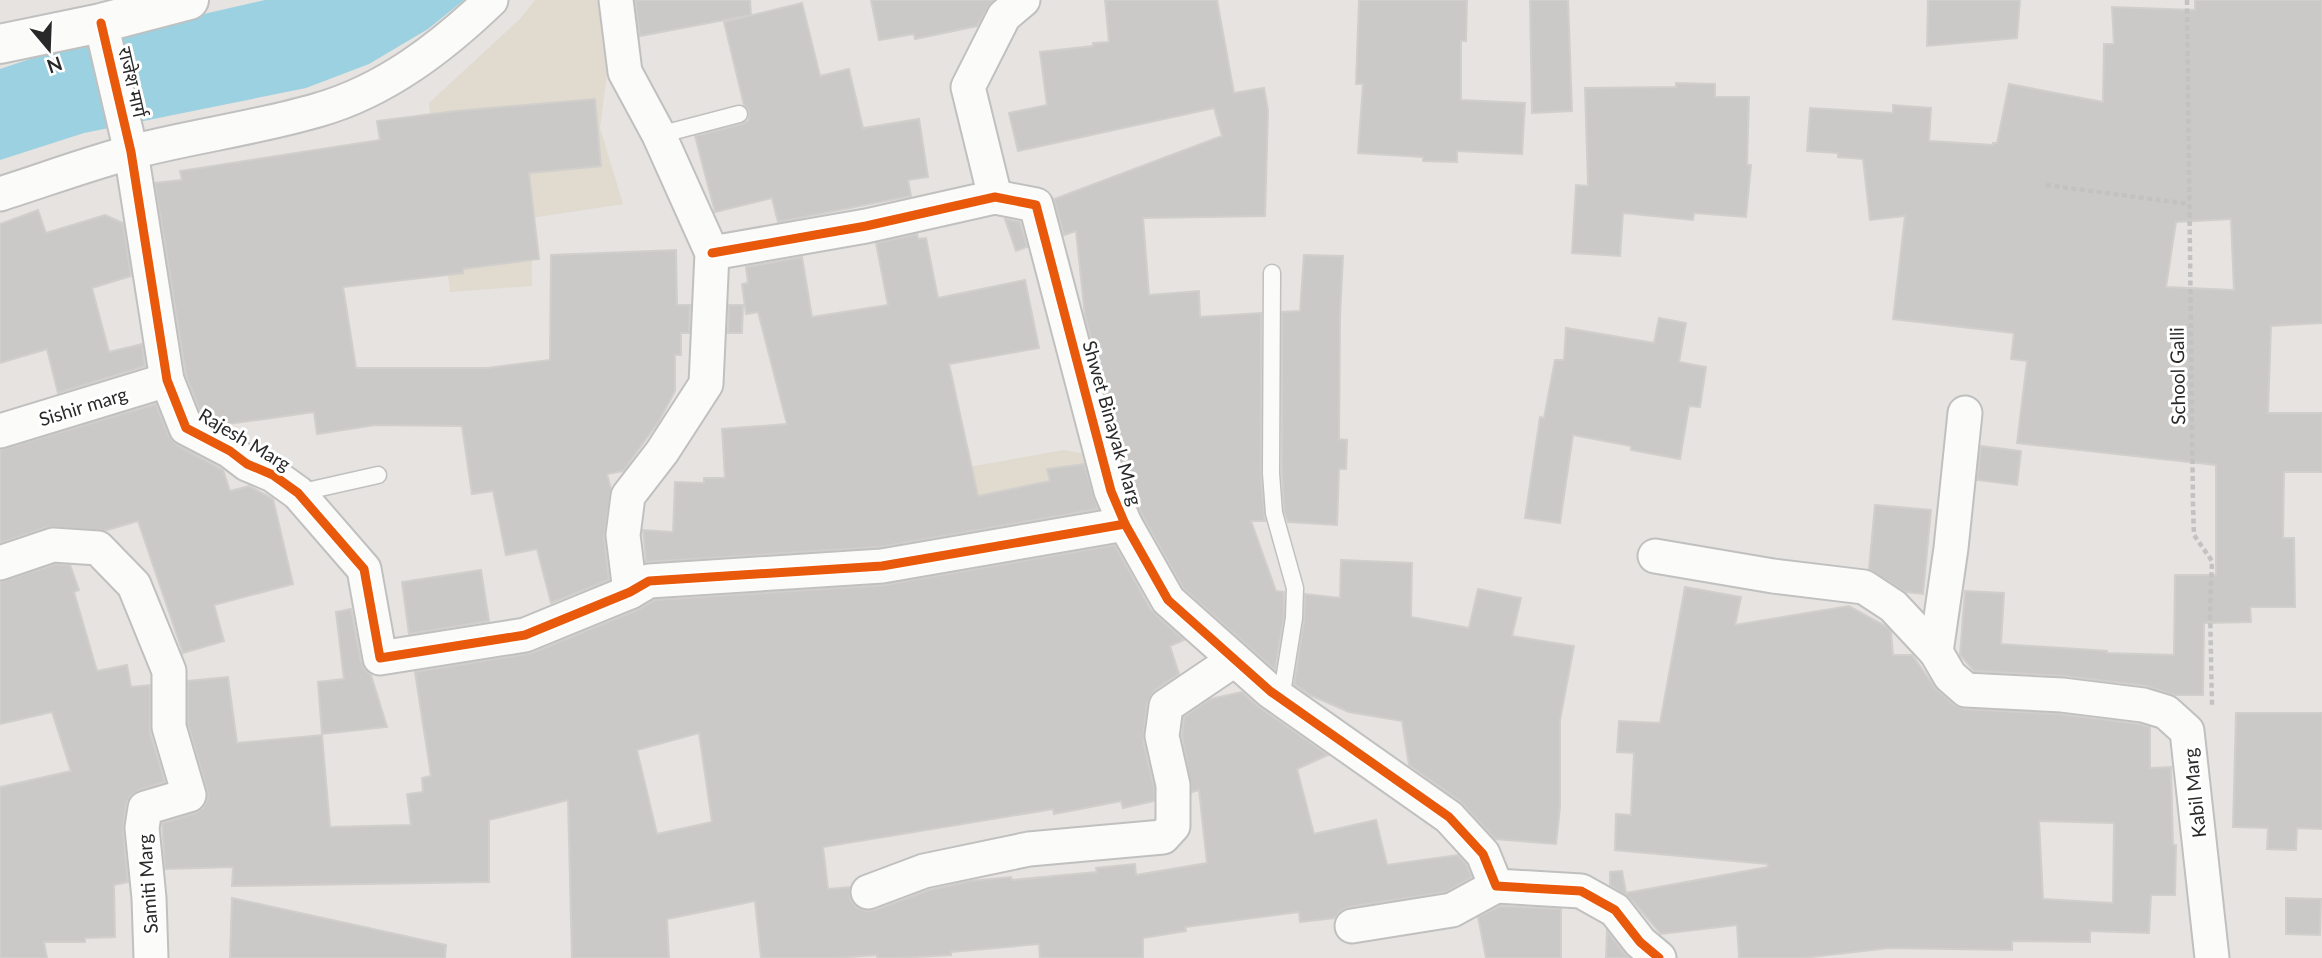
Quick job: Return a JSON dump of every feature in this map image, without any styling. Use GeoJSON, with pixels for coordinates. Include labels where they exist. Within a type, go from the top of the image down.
{"type":"FeatureCollection","features":[{"type":"Feature","properties":{"kind":"street"},"geometry":{"type":"LineString","coordinates":[[11,39],[103,31],[189,0]]}},
{"type":"Feature","properties":{"kind":"street"},"geometry":{"type":"LineString","coordinates":[[0,194],[129,142],[274,122],[321,110],[396,75],[447,40],[491,0]]}},
{"type":"Feature","properties":{"kind":"street"},"geometry":{"type":"LineString","coordinates":[[616,0],[625,72],[659,135],[712,253],[706,384],[662,452],[628,496],[623,536],[630,592]]}},
{"type":"Feature","properties":{"kind":"street"},"geometry":{"type":"LineString","coordinates":[[995,197],[968,86],[1004,16],[1023,0]]}},
{"type":"Feature","properties":{"kind":"street","name":"राजेश मार्ग"},"geometry":{"type":"LineString","coordinates":[[103,31],[129,142]]}},
{"type":"Feature","properties":{"kind":"street","name":"Rajesh Marg"},"geometry":{"type":"LineString","coordinates":[[129,142],[167,380],[186,428],[230,451],[247,464],[273,475],[298,493],[365,569],[380,658],[525,635],[630,592]]}},
{"type":"Feature","properties":{"kind":"street","name":"Shwet Binayak Marg"},"geometry":{"type":"LineString","coordinates":[[630,592],[649,581],[882,566],[1125,524],[1101,461],[1036,205],[995,197],[866,226],[712,253]]}},
{"type":"Feature","properties":{"kind":"street","name":"Sishir marg"},"geometry":{"type":"LineString","coordinates":[[0,431],[167,380]]}},
{"type":"Feature","properties":{"kind":"street"},"geometry":{"type":"LineString","coordinates":[[1936,652],[1951,548],[1965,412]]}},
{"type":"Feature","properties":{"kind":"street"},"geometry":{"type":"LineString","coordinates":[[1125,524],[1168,600],[1281,699],[1449,817],[1483,854],[1496,886]]}},
{"type":"Feature","properties":{"kind":"street","name":"Samiti Marg"},"geometry":{"type":"LineString","coordinates":[[0,562],[52,545],[97,548],[134,585],[169,671],[169,727],[189,795],[145,808],[142,828],[149,898],[151,958]]}},
{"type":"Feature","properties":{"kind":"street"},"geometry":{"type":"LineString","coordinates":[[1655,556],[1773,576],[1864,587],[1893,606],[1936,652]]}},
{"type":"Feature","properties":{"kind":"street","name":"Kabil Marg"},"geometry":{"type":"LineString","coordinates":[[1936,652],[1950,676],[1966,690],[2062,695],[2143,705],[2166,712],[2187,731],[2212,958]]}},
{"type":"Feature","properties":{"kind":"street"},"geometry":{"type":"LineString","coordinates":[[868,892],[924,871],[1029,849],[1163,837],[1173,826],[1172,785],[1162,736],[1166,706],[1234,660]]}},
{"type":"Feature","properties":{"kind":"street"},"geometry":{"type":"LineString","coordinates":[[1352,926],[1452,911],[1496,886],[1581,891],[1615,910],[1650,950]]}},
{"type":"Feature","properties":{"kind":"lane"},"geometry":{"type":"LineString","coordinates":[[659,135],[739,114]]}},
{"type":"Feature","properties":{"kind":"lane"},"geometry":{"type":"LineString","coordinates":[[1272,273],[1270,473],[1274,513],[1295,588],[1294,618],[1281,699]]}},
{"type":"Feature","properties":{"kind":"lane"},"geometry":{"type":"LineString","coordinates":[[298,493],[378,475]]}},
{"type":"Feature","properties":{"kind":"path"},"geometry":{"type":"LineString","coordinates":[[2046,185],[2189,204]]}},
{"type":"Feature","properties":{"kind":"shaded area"},"geometry":{"type":"Polygon","coordinates":[[[535,0],[603,0],[609,57],[600,128],[623,204],[531,218],[532,286],[450,292],[429,103],[520,19],[535,0]]]}},
{"type":"Feature","properties":{"kind":"shaded area"},"geometry":{"type":"Polygon","coordinates":[[[1064,450],[1095,456],[1111,521],[958,552],[952,505],[957,469],[1064,450]]]}},
{"type":"Feature","properties":{"kind":"water"},"geometry":{"type":"Polygon","coordinates":[[[265,0],[464,0],[428,29],[369,64],[306,88],[84,133],[0,160],[0,69],[78,43],[265,0]]]}},
{"type":"Feature","properties":{"kind":"building"},"geometry":{"type":"Polygon","coordinates":[[[635,0],[750,0],[751,15],[640,36],[635,0]]]}},
{"type":"Feature","properties":{"kind":"building"},"geometry":{"type":"Polygon","coordinates":[[[871,0],[993,0],[977,26],[915,39],[914,34],[879,40],[871,0]]]}},
{"type":"Feature","properties":{"kind":"building"},"geometry":{"type":"Polygon","coordinates":[[[1105,0],[1217,0],[1234,93],[1264,88],[1268,110],[1265,216],[1143,218],[1149,295],[1199,291],[1200,317],[1261,313],[1261,473],[1265,521],[1251,521],[1276,591],[1284,592],[1284,617],[1275,670],[1183,588],[1142,515],[1129,485],[1085,316],[1076,231],[1064,235],[1054,199],[1222,136],[1214,108],[1018,151],[1009,113],[1047,105],[1040,52],[1109,42],[1105,0]]]}},
{"type":"Feature","properties":{"kind":"building"},"geometry":{"type":"Polygon","coordinates":[[[1359,0],[1467,0],[1466,41],[1461,41],[1461,100],[1525,103],[1522,154],[1457,151],[1457,162],[1358,153],[1363,84],[1356,84],[1359,0]]]}},
{"type":"Feature","properties":{"kind":"building"},"geometry":{"type":"Polygon","coordinates":[[[1530,0],[1568,0],[1572,111],[1532,113],[1530,0]]]}},
{"type":"Feature","properties":{"kind":"building"},"geometry":{"type":"Polygon","coordinates":[[[1928,0],[2020,0],[2017,38],[1927,46],[1928,0]]]}},
{"type":"Feature","properties":{"kind":"building"},"geometry":{"type":"Polygon","coordinates":[[[2195,0],[2322,0],[2322,323],[2271,326],[2268,413],[2322,413],[2322,472],[2284,472],[2283,538],[2294,538],[2295,607],[2250,607],[2251,622],[2204,623],[2203,695],[2174,695],[2146,686],[2064,676],[1974,671],[1960,655],[1965,591],[2004,593],[2001,644],[2107,653],[2174,655],[2175,575],[2216,575],[2216,465],[2017,443],[2027,361],[2011,359],[2014,333],[1893,319],[1905,216],[1870,220],[1863,159],[1838,157],[1838,153],[1807,151],[1810,108],[1893,113],[1893,105],[1931,108],[1929,141],[1993,145],[1997,143],[2009,84],[2103,102],[2104,44],[2114,44],[2112,7],[2195,10],[2195,0]],[[2231,219],[2176,222],[2166,287],[2234,290],[2231,219]]]}},
{"type":"Feature","properties":{"kind":"building"},"geometry":{"type":"Polygon","coordinates":[[[802,3],[820,76],[849,69],[863,128],[919,119],[928,177],[908,180],[911,196],[778,222],[772,198],[715,212],[695,136],[742,124],[748,121],[749,116],[724,22],[802,3]]]}},
{"type":"Feature","properties":{"kind":"building"},"geometry":{"type":"Polygon","coordinates":[[[1676,83],[1715,84],[1715,97],[1749,97],[1747,165],[1751,165],[1746,217],[1694,213],[1693,220],[1623,213],[1620,256],[1572,253],[1576,185],[1588,186],[1585,88],[1676,87],[1676,83]]]}},
{"type":"Feature","properties":{"kind":"building"},"geometry":{"type":"Polygon","coordinates":[[[595,99],[601,166],[529,173],[539,259],[463,269],[463,273],[343,287],[356,368],[487,368],[550,360],[551,255],[676,250],[677,305],[690,305],[689,333],[681,333],[681,355],[675,355],[675,391],[659,421],[623,471],[607,474],[611,489],[604,537],[609,580],[551,603],[537,549],[506,555],[493,491],[472,494],[462,426],[375,425],[317,434],[314,412],[221,425],[201,414],[186,375],[155,183],[182,180],[180,171],[380,140],[377,121],[595,99]]]}},
{"type":"Feature","properties":{"kind":"building"},"geometry":{"type":"Polygon","coordinates":[[[38,210],[46,233],[105,215],[123,223],[131,276],[92,288],[109,352],[142,344],[145,366],[58,393],[47,349],[0,363],[0,224],[38,210]]]}},
{"type":"Feature","properties":{"kind":"building"},"geometry":{"type":"Polygon","coordinates":[[[1005,219],[1020,222],[1027,247],[1016,251],[1005,219]]]}},
{"type":"Feature","properties":{"kind":"building"},"geometry":{"type":"Polygon","coordinates":[[[917,234],[918,239],[926,238],[938,298],[1025,280],[1039,348],[949,364],[978,496],[1050,481],[1047,469],[1084,464],[1098,509],[880,547],[646,562],[643,530],[673,532],[675,482],[704,483],[704,478],[725,478],[722,429],[787,424],[758,312],[746,314],[742,284],[748,283],[746,267],[802,257],[812,317],[888,305],[876,243],[917,234]]]}},
{"type":"Feature","properties":{"kind":"building"},"geometry":{"type":"Polygon","coordinates":[[[1304,255],[1343,256],[1339,439],[1347,440],[1346,469],[1339,469],[1337,525],[1288,522],[1284,511],[1282,312],[1300,311],[1304,255]]]}},
{"type":"Feature","properties":{"kind":"building"},"geometry":{"type":"Polygon","coordinates":[[[729,305],[743,305],[742,333],[728,333],[729,305]]]}},
{"type":"Feature","properties":{"kind":"building"},"geometry":{"type":"Polygon","coordinates":[[[1659,318],[1686,323],[1679,362],[1706,367],[1700,407],[1689,406],[1680,459],[1573,435],[1560,523],[1525,518],[1540,417],[1544,418],[1555,360],[1564,360],[1566,328],[1654,343],[1659,318]]]}},
{"type":"Feature","properties":{"kind":"building"},"geometry":{"type":"Polygon","coordinates":[[[156,404],[169,436],[177,445],[223,470],[230,491],[249,486],[273,499],[293,584],[214,605],[224,641],[183,653],[138,521],[104,531],[47,527],[0,543],[0,450],[156,404]]]}},
{"type":"Feature","properties":{"kind":"building"},"geometry":{"type":"Polygon","coordinates":[[[1981,446],[2021,451],[2017,485],[1977,480],[1981,446]]]}},
{"type":"Feature","properties":{"kind":"building"},"geometry":{"type":"Polygon","coordinates":[[[1875,505],[1931,510],[1923,594],[1906,592],[1869,569],[1875,505]]]}},
{"type":"Feature","properties":{"kind":"building"},"geometry":{"type":"Polygon","coordinates":[[[1115,545],[1151,610],[1184,640],[1170,646],[1179,674],[1155,690],[1147,703],[1143,740],[1154,787],[1154,801],[1123,808],[1121,801],[1054,814],[1053,809],[823,847],[828,889],[850,887],[850,899],[856,907],[866,911],[875,910],[929,890],[970,881],[1097,872],[1096,868],[1135,864],[1136,875],[1207,863],[1199,790],[1192,792],[1182,735],[1184,717],[1210,699],[1242,692],[1328,755],[1297,769],[1314,834],[1376,820],[1387,865],[1458,855],[1472,877],[1446,892],[1349,907],[1340,911],[1335,918],[1300,922],[1299,912],[1185,927],[1186,931],[1143,938],[1143,958],[1040,958],[1039,944],[951,952],[951,955],[899,958],[877,958],[877,955],[761,958],[755,901],[667,919],[669,958],[572,958],[568,800],[489,820],[489,882],[232,886],[233,867],[165,869],[162,823],[195,813],[203,808],[208,799],[188,724],[188,681],[228,677],[237,743],[322,735],[330,827],[411,825],[407,794],[423,792],[422,778],[431,776],[415,672],[532,653],[655,600],[883,585],[1115,545]],[[699,733],[637,750],[657,834],[712,822],[699,733]]]}},
{"type":"Feature","properties":{"kind":"building"},"geometry":{"type":"Polygon","coordinates":[[[1341,560],[1412,563],[1411,617],[1469,628],[1478,589],[1521,598],[1512,636],[1574,646],[1560,720],[1560,807],[1556,844],[1495,839],[1460,801],[1409,765],[1402,721],[1349,712],[1310,695],[1294,684],[1304,620],[1305,594],[1340,598],[1341,560]]]}},
{"type":"Feature","properties":{"kind":"building"},"geometry":{"type":"Polygon","coordinates":[[[56,564],[70,565],[79,590],[74,592],[97,671],[127,665],[131,687],[150,685],[150,732],[165,782],[139,790],[130,796],[126,804],[123,830],[128,882],[114,885],[115,937],[85,938],[85,942],[44,942],[47,958],[0,958],[0,787],[71,771],[52,712],[0,724],[0,582],[56,564]]]}},
{"type":"Feature","properties":{"kind":"building"},"geometry":{"type":"Polygon","coordinates":[[[481,570],[489,621],[409,634],[402,582],[481,570]]]}},
{"type":"Feature","properties":{"kind":"building"},"geometry":{"type":"Polygon","coordinates":[[[1685,587],[1741,597],[1735,625],[1849,606],[1887,627],[1891,632],[1893,655],[1912,655],[1937,690],[1953,704],[1964,709],[2060,714],[2150,727],[2150,768],[2171,767],[2173,845],[2176,845],[2175,895],[2151,895],[2149,933],[2090,931],[2090,942],[2012,941],[2012,950],[1889,948],[1803,958],[1739,958],[1737,925],[1661,934],[1630,898],[1610,885],[1610,872],[1622,871],[1626,893],[1768,867],[1767,864],[1615,850],[1616,814],[1631,815],[1634,753],[1617,752],[1619,721],[1660,723],[1685,587]],[[2039,821],[2043,899],[2113,903],[2114,823],[2039,821]]]}},
{"type":"Feature","properties":{"kind":"building"},"geometry":{"type":"Polygon","coordinates":[[[351,609],[361,662],[371,675],[387,727],[322,734],[318,682],[344,679],[336,612],[351,609]]]}},
{"type":"Feature","properties":{"kind":"building"},"geometry":{"type":"Polygon","coordinates":[[[2236,713],[2322,713],[2322,829],[2297,828],[2296,850],[2267,849],[2268,828],[2233,827],[2236,713]]]}},
{"type":"Feature","properties":{"kind":"building"},"geometry":{"type":"Polygon","coordinates":[[[232,898],[446,945],[445,958],[230,958],[232,898]]]}},
{"type":"Feature","properties":{"kind":"building"},"geometry":{"type":"Polygon","coordinates":[[[2286,898],[2321,899],[2320,935],[2286,934],[2286,898]]]}},
{"type":"Feature","properties":{"kind":"building"},"geometry":{"type":"Polygon","coordinates":[[[1500,906],[1561,909],[1561,958],[1486,958],[1478,917],[1500,906]]]}},
{"type":"Feature","properties":{"kind":"building"},"geometry":{"type":"Polygon","coordinates":[[[1607,931],[1625,954],[1629,958],[1606,958],[1607,931]]]}},
{"type":"Feature","properties":{"kind":"cycle path"},"geometry":{"type":"LineString","coordinates":[[101,23],[131,152],[167,380],[186,428],[230,451],[247,464],[273,475],[298,493],[364,569],[380,658],[525,635],[630,592],[649,581],[882,566],[1125,524]]}},
{"type":"Feature","properties":{"kind":"cycle path"},"geometry":{"type":"LineString","coordinates":[[712,253],[866,226],[995,197],[1036,205],[1111,491],[1125,524],[1168,600],[1270,691],[1449,817],[1483,854],[1496,886],[1581,891],[1615,910],[1640,942],[1659,958]]}}]}
